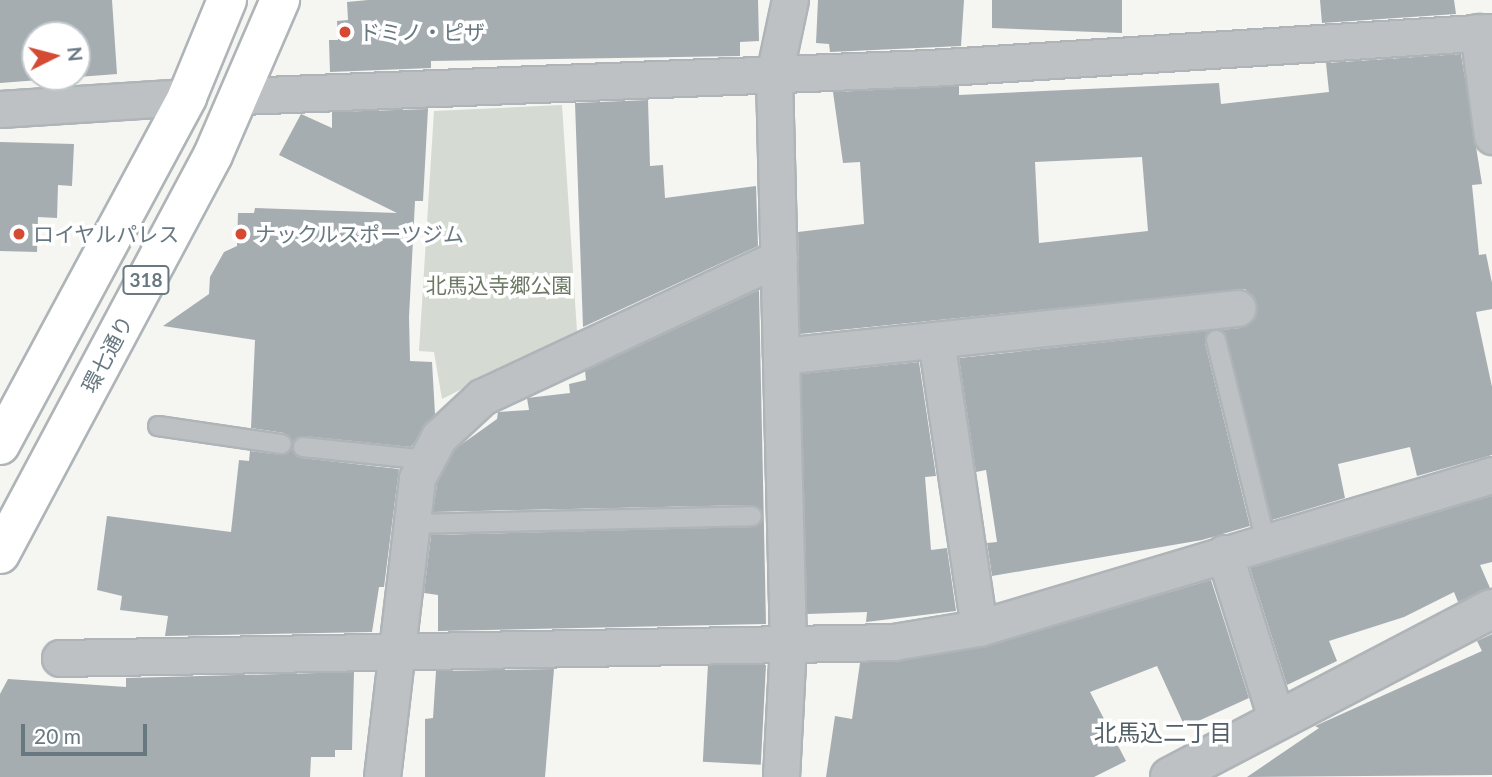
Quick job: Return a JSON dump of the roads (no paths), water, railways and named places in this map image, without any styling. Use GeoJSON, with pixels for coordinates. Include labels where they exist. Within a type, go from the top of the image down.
{"type":"FeatureCollection","features":[{"type":"Feature","properties":{"kind":"main road","name":"318"},"geometry":{"type":"LineString","coordinates":[[5,425],[187,97],[227,0]]}},
{"type":"Feature","properties":{"kind":"main road","name":"環七通り"},"geometry":{"type":"LineString","coordinates":[[0,554],[241,96],[280,0]]}},
{"type":"Feature","properties":{"kind":"street"},"geometry":{"type":"LineString","coordinates":[[781,777],[788,645],[774,75],[790,0]]}},
{"type":"Feature","properties":{"kind":"street"},"geometry":{"type":"LineString","coordinates":[[241,96],[1164,60],[1485,32],[1492,136]]}},
{"type":"Feature","properties":{"kind":"street"},"geometry":{"type":"LineString","coordinates":[[0,109],[187,97]]}},
{"type":"Feature","properties":{"kind":"street"},"geometry":{"type":"LineString","coordinates":[[382,777],[417,478],[455,416],[482,397],[779,258]]}},
{"type":"Feature","properties":{"kind":"street"},"geometry":{"type":"LineString","coordinates":[[781,356],[1237,309]]}},
{"type":"Feature","properties":{"kind":"street"},"geometry":{"type":"LineString","coordinates":[[936,340],[979,628]]}},
{"type":"Feature","properties":{"kind":"street"},"geometry":{"type":"LineString","coordinates":[[60,658],[894,642],[979,628],[1492,475]]}},
{"type":"Feature","properties":{"kind":"street"},"geometry":{"type":"LineString","coordinates":[[1224,554],[1277,721]]}},
{"type":"Feature","properties":{"kind":"street"},"geometry":{"type":"LineString","coordinates":[[1170,777],[1492,608]]}},
{"type":"Feature","properties":{"kind":"lane"},"geometry":{"type":"LineString","coordinates":[[1216,340],[1266,542]]}},
{"type":"Feature","properties":{"kind":"lane"},"geometry":{"type":"LineString","coordinates":[[158,426],[282,444]]}},
{"type":"Feature","properties":{"kind":"lane"},"geometry":{"type":"LineString","coordinates":[[303,447],[427,460]]}},
{"type":"Feature","properties":{"kind":"lane"},"geometry":{"type":"LineString","coordinates":[[412,524],[752,516]]}},
{"type":"Feature","properties":{"kind":"place","name":"ドミノ・ピザ"},"geometry":{"type":"Point","coordinates":[345,32]}},
{"type":"Feature","properties":{"kind":"place","name":"ロイヤルパレス"},"geometry":{"type":"Point","coordinates":[19,234]}},
{"type":"Feature","properties":{"kind":"place","name":"ナックルスポーツジム"},"geometry":{"type":"Point","coordinates":[241,234]}},
{"type":"Feature","properties":{"kind":"district","name":"北馬込二丁目"},"geometry":{"type":"Point","coordinates":[1163,732]}},
{"type":"Feature","properties":{"kind":"park label","name":"北馬込寺郷公園"},"geometry":{"type":"Point","coordinates":[499,285]}}]}
